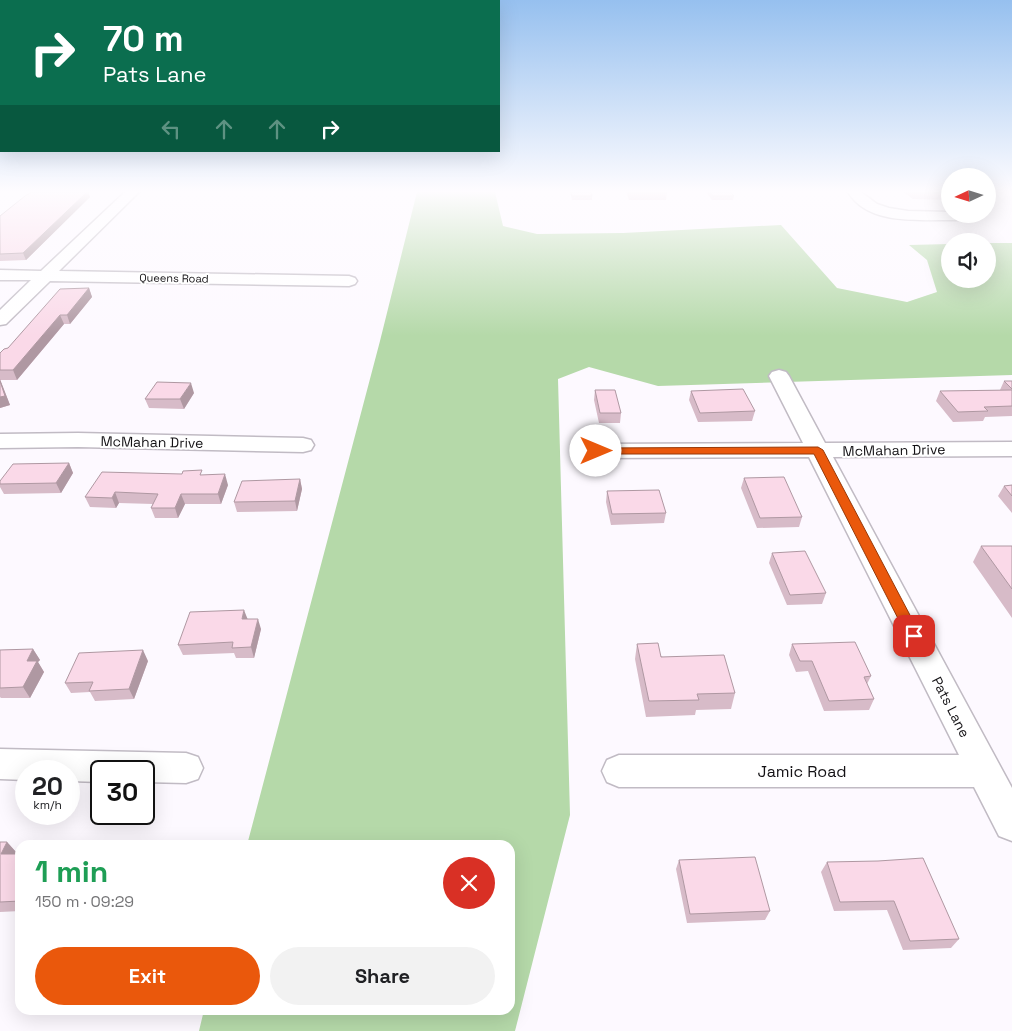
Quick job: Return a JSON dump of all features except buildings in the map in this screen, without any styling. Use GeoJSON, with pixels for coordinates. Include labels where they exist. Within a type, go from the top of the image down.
{"type":"FeatureCollection","features":[{"type":"Feature","properties":{"kind":"street"},"geometry":{"type":"LineString","coordinates":[[0,320],[82,240]]}},
{"type":"Feature","properties":{"kind":"street","name":"Queens Road"},"geometry":{"type":"LineString","coordinates":[[0,276],[349,281]]}},
{"type":"Feature","properties":{"kind":"street","name":"Pats Lane"},"geometry":{"type":"LineString","coordinates":[[779,376],[1012,824]]}},
{"type":"Feature","properties":{"kind":"street","name":"McMahan Drive"},"geometry":{"type":"LineString","coordinates":[[0,441],[78,440],[303,445]]}},
{"type":"Feature","properties":{"kind":"street","name":"McMahan Drive"},"geometry":{"type":"LineString","coordinates":[[596,451],[1012,449]]}},
{"type":"Feature","properties":{"kind":"street"},"geometry":{"type":"LineString","coordinates":[[0,764],[186,768]]}},
{"type":"Feature","properties":{"kind":"street","name":"Jamic Road"},"geometry":{"type":"LineString","coordinates":[[619,771],[984,771]]}},
{"type":"Feature","properties":{"kind":"green space"},"geometry":{"type":"Polygon","coordinates":[[[405,240],[794,240],[837,288],[907,302],[937,292],[927,260],[909,245],[941,244],[941,288],[996,288],[996,243],[1012,243],[1012,375],[658,386],[589,367],[558,379],[570,815],[515,1031],[199,1031],[203,1015],[515,1015],[515,840],[248,840],[405,240]]]}},
{"type":"Feature","properties":{"kind":"route"},"geometry":{"type":"LineString","coordinates":[[596,451],[818,450],[914,636]]}}]}
